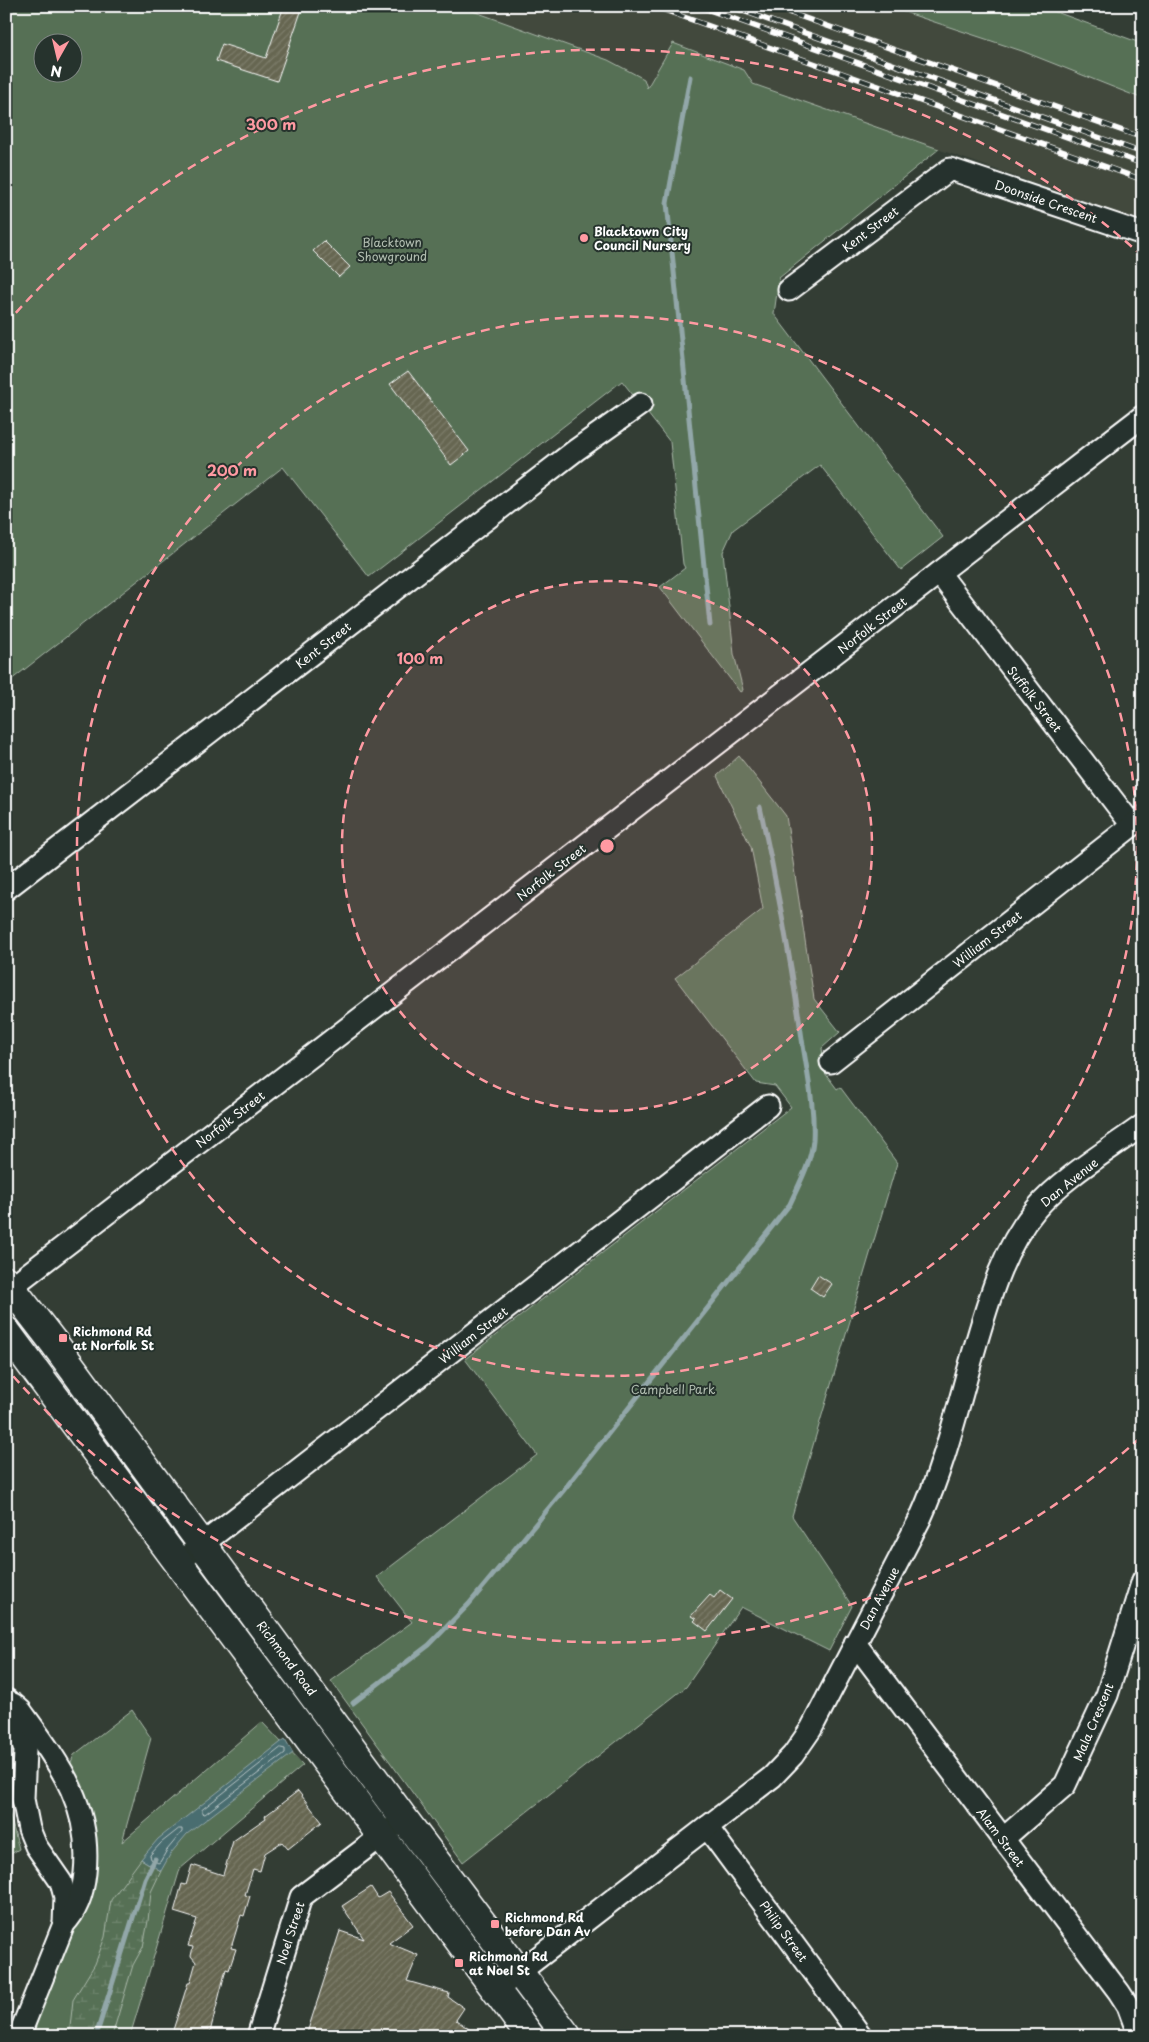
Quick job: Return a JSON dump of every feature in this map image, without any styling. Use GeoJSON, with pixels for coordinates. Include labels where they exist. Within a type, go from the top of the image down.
{"type":"FeatureCollection","features":[{"type":"Feature","properties":{"kind":"main road","name":"Richmond Road"},"geometry":{"type":"LineString","coordinates":[[8,1286],[54,1343],[404,1819],[567,2036]]}},
{"type":"Feature","properties":{"kind":"main road"},"geometry":{"type":"LineString","coordinates":[[6,1331],[178,1563],[244,1648],[530,2036]]}},
{"type":"Feature","properties":{"kind":"street","name":"Doonside Crescent"},"geometry":{"type":"LineString","coordinates":[[950,168],[1143,234]]}},
{"type":"Feature","properties":{"kind":"street","name":"Kent Street"},"geometry":{"type":"LineString","coordinates":[[789,290],[950,168]]}},
{"type":"Feature","properties":{"kind":"street","name":"Kent Street"},"geometry":{"type":"LineString","coordinates":[[6,889],[560,462],[641,404]]}},
{"type":"Feature","properties":{"kind":"street","name":"Norfolk Street"},"geometry":{"type":"LineString","coordinates":[[8,1286],[1143,416]]}},
{"type":"Feature","properties":{"kind":"street","name":"Suffolk Street"},"geometry":{"type":"LineString","coordinates":[[939,573],[1138,821]]}},
{"type":"Feature","properties":{"kind":"street","name":"William Street"},"geometry":{"type":"LineString","coordinates":[[831,1062],[1138,821]]}},
{"type":"Feature","properties":{"kind":"street","name":"William Street"},"geometry":{"type":"LineString","coordinates":[[178,1563],[768,1106]]}},
{"type":"Feature","properties":{"kind":"street","name":"Dan Avenue"},"geometry":{"type":"LineString","coordinates":[[496,1990],[772,1777],[793,1755],[811,1729],[920,1519],[935,1486],[987,1307],[1002,1266],[1017,1236],[1036,1209],[1062,1185],[1143,1125]]}},
{"type":"Feature","properties":{"kind":"street","name":"Mala Crescent"},"geometry":{"type":"LineString","coordinates":[[1003,1839],[1065,1785],[1106,1695],[1143,1580]]}},
{"type":"Feature","properties":{"kind":"street","name":"Alam Street"},"geometry":{"type":"LineString","coordinates":[[855,1642],[1119,1992],[1128,2006],[1139,2036]]}},
{"type":"Feature","properties":{"kind":"street"},"geometry":{"type":"LineString","coordinates":[[7,1700],[21,1711],[59,1764],[69,1782],[81,1814],[86,1848],[84,1880],[79,1901],[73,1915],[64,1924]]}},
{"type":"Feature","properties":{"kind":"street"},"geometry":{"type":"LineString","coordinates":[[7,1700],[25,1750],[23,1791],[25,1814],[36,1846],[61,1882],[65,1897],[64,1924],[19,2036]]}},
{"type":"Feature","properties":{"kind":"street","name":"Noel Street"},"geometry":{"type":"LineString","coordinates":[[258,2036],[301,1897],[404,1819]]}},
{"type":"Feature","properties":{"kind":"street","name":"Philip Street"},"geometry":{"type":"LineString","coordinates":[[707,1827],[861,2036]]}},
{"type":"Feature","properties":{"kind":"shaded area"},"geometry":{"type":"Polygon","coordinates":[[[459,6],[886,6],[1022,51],[1143,99],[1143,220],[753,84],[744,70],[673,43],[647,88],[608,60],[459,6]]]}},
{"type":"Feature","properties":{"kind":"green space","name":"Blacktown Showground"},"geometry":{"type":"Polygon","coordinates":[[[6,6],[459,6],[608,60],[644,79],[647,88],[673,43],[744,70],[753,84],[939,149],[779,278],[774,314],[943,537],[901,570],[820,465],[733,530],[723,552],[734,654],[743,690],[740,692],[660,587],[685,568],[683,564],[670,442],[622,381],[369,577],[283,467],[6,684],[6,6]]]}},
{"type":"Feature","properties":{"kind":"green space"},"geometry":{"type":"Polygon","coordinates":[[[886,6],[1040,6],[1143,44],[1143,99],[1022,51],[886,6]]]}},
{"type":"Feature","properties":{"kind":"green space","name":"Campbell Park"},"geometry":{"type":"Polygon","coordinates":[[[739,756],[786,816],[814,999],[840,1032],[822,1048],[825,1073],[837,1089],[840,1087],[897,1163],[792,1516],[852,1606],[829,1651],[741,1607],[686,1687],[463,1862],[331,1681],[412,1622],[377,1577],[537,1455],[465,1359],[791,1107],[775,1086],[756,1083],[675,978],[763,909],[751,847],[717,776],[739,756]]]}},
{"type":"Feature","properties":{"kind":"green space"},"geometry":{"type":"Polygon","coordinates":[[[132,1710],[151,1738],[122,1842],[262,1722],[303,1765],[180,1869],[130,2036],[31,2036],[90,1886],[69,1767],[74,1755],[132,1710]]]}},
{"type":"Feature","properties":{"kind":"green space"},"geometry":{"type":"Polygon","coordinates":[[[6,1745],[7,1804],[19,1849],[6,1857],[6,1745]]]}},
{"type":"Feature","properties":{"kind":"green space"},"geometry":{"type":"Polygon","coordinates":[[[141,1859],[161,1871],[151,1892],[143,1947],[133,1965],[112,2036],[69,2036],[73,2000],[95,1964],[105,1937],[111,1900],[141,1859]]]}},
{"type":"Feature","properties":{"kind":"water"},"geometry":{"type":"Polygon","coordinates":[[[285,1739],[293,1753],[187,1834],[171,1853],[161,1871],[141,1859],[158,1839],[285,1739]]]}},
{"type":"Feature","properties":{"kind":"building"},"geometry":{"type":"Polygon","coordinates":[[[284,6],[303,6],[277,81],[216,61],[222,44],[266,58],[284,6]]]}},
{"type":"Feature","properties":{"kind":"building"},"geometry":{"type":"Polygon","coordinates":[[[324,241],[350,267],[339,277],[313,251],[324,241]]]}},
{"type":"Feature","properties":{"kind":"building"},"geometry":{"type":"Polygon","coordinates":[[[408,371],[469,451],[451,465],[390,384],[408,371]]]}},
{"type":"Feature","properties":{"kind":"building"},"geometry":{"type":"Polygon","coordinates":[[[818,1275],[832,1284],[823,1297],[810,1288],[818,1275]]]}},
{"type":"Feature","properties":{"kind":"building"},"geometry":{"type":"Polygon","coordinates":[[[720,1590],[732,1599],[707,1631],[694,1621],[696,1619],[691,1616],[710,1595],[714,1598],[720,1590]]]}},
{"type":"Feature","properties":{"kind":"building"},"geometry":{"type":"Polygon","coordinates":[[[298,1791],[322,1822],[288,1849],[282,1842],[265,1853],[260,1871],[253,1869],[245,1895],[250,1896],[244,1916],[241,1915],[231,1948],[236,1949],[229,1970],[226,1969],[209,2036],[178,2036],[179,2032],[173,2030],[196,1962],[191,1956],[193,1947],[188,1946],[197,1919],[174,1912],[182,1884],[186,1885],[192,1865],[223,1875],[233,1841],[266,1818],[265,1816],[298,1791]]]}},
{"type":"Feature","properties":{"kind":"building"},"geometry":{"type":"Polygon","coordinates":[[[371,1887],[378,1898],[388,1892],[413,1925],[389,1943],[418,1955],[407,1981],[449,1993],[448,1997],[464,2008],[456,2020],[479,2036],[306,2036],[340,1931],[364,1939],[342,1906],[371,1887]]]}},
{"type":"Feature","properties":{"kind":"waterway"},"geometry":{"type":"LineString","coordinates":[[690,77],[667,203],[710,625]]}},
{"type":"Feature","properties":{"kind":"waterway"},"geometry":{"type":"LineString","coordinates":[[353,1703],[429,1645],[469,1604],[563,1491],[790,1204],[801,1181],[812,1149],[812,1102],[778,894],[760,807]]}},
{"type":"Feature","properties":{"kind":"waterway"},"geometry":{"type":"LineString","coordinates":[[96,2036],[145,1879],[155,1859]]}},
{"type":"Feature","properties":{"kind":"railway"},"geometry":{"type":"LineString","coordinates":[[653,6],[1143,180]]}},
{"type":"Feature","properties":{"kind":"railway"},"geometry":{"type":"LineString","coordinates":[[698,6],[1143,164]]}},
{"type":"Feature","properties":{"kind":"railway"},"geometry":{"type":"LineString","coordinates":[[729,6],[1143,153]]}},
{"type":"Feature","properties":{"kind":"railway"},"geometry":{"type":"LineString","coordinates":[[771,6],[1143,138]]}},
{"type":"Feature","properties":{"kind":"place","name":"Blacktown City Council Nursery"},"geometry":{"type":"Point","coordinates":[584,238]}},
{"type":"Feature","properties":{"kind":"place","name":"Richmond Rd at Norfolk St"},"geometry":{"type":"Point","coordinates":[63,1338]}},
{"type":"Feature","properties":{"kind":"place","name":"Richmond Rd before Dan Av"},"geometry":{"type":"Point","coordinates":[495,1924]}},
{"type":"Feature","properties":{"kind":"place","name":"Richmond Rd at Noel St"},"geometry":{"type":"Point","coordinates":[459,1963]}}]}
